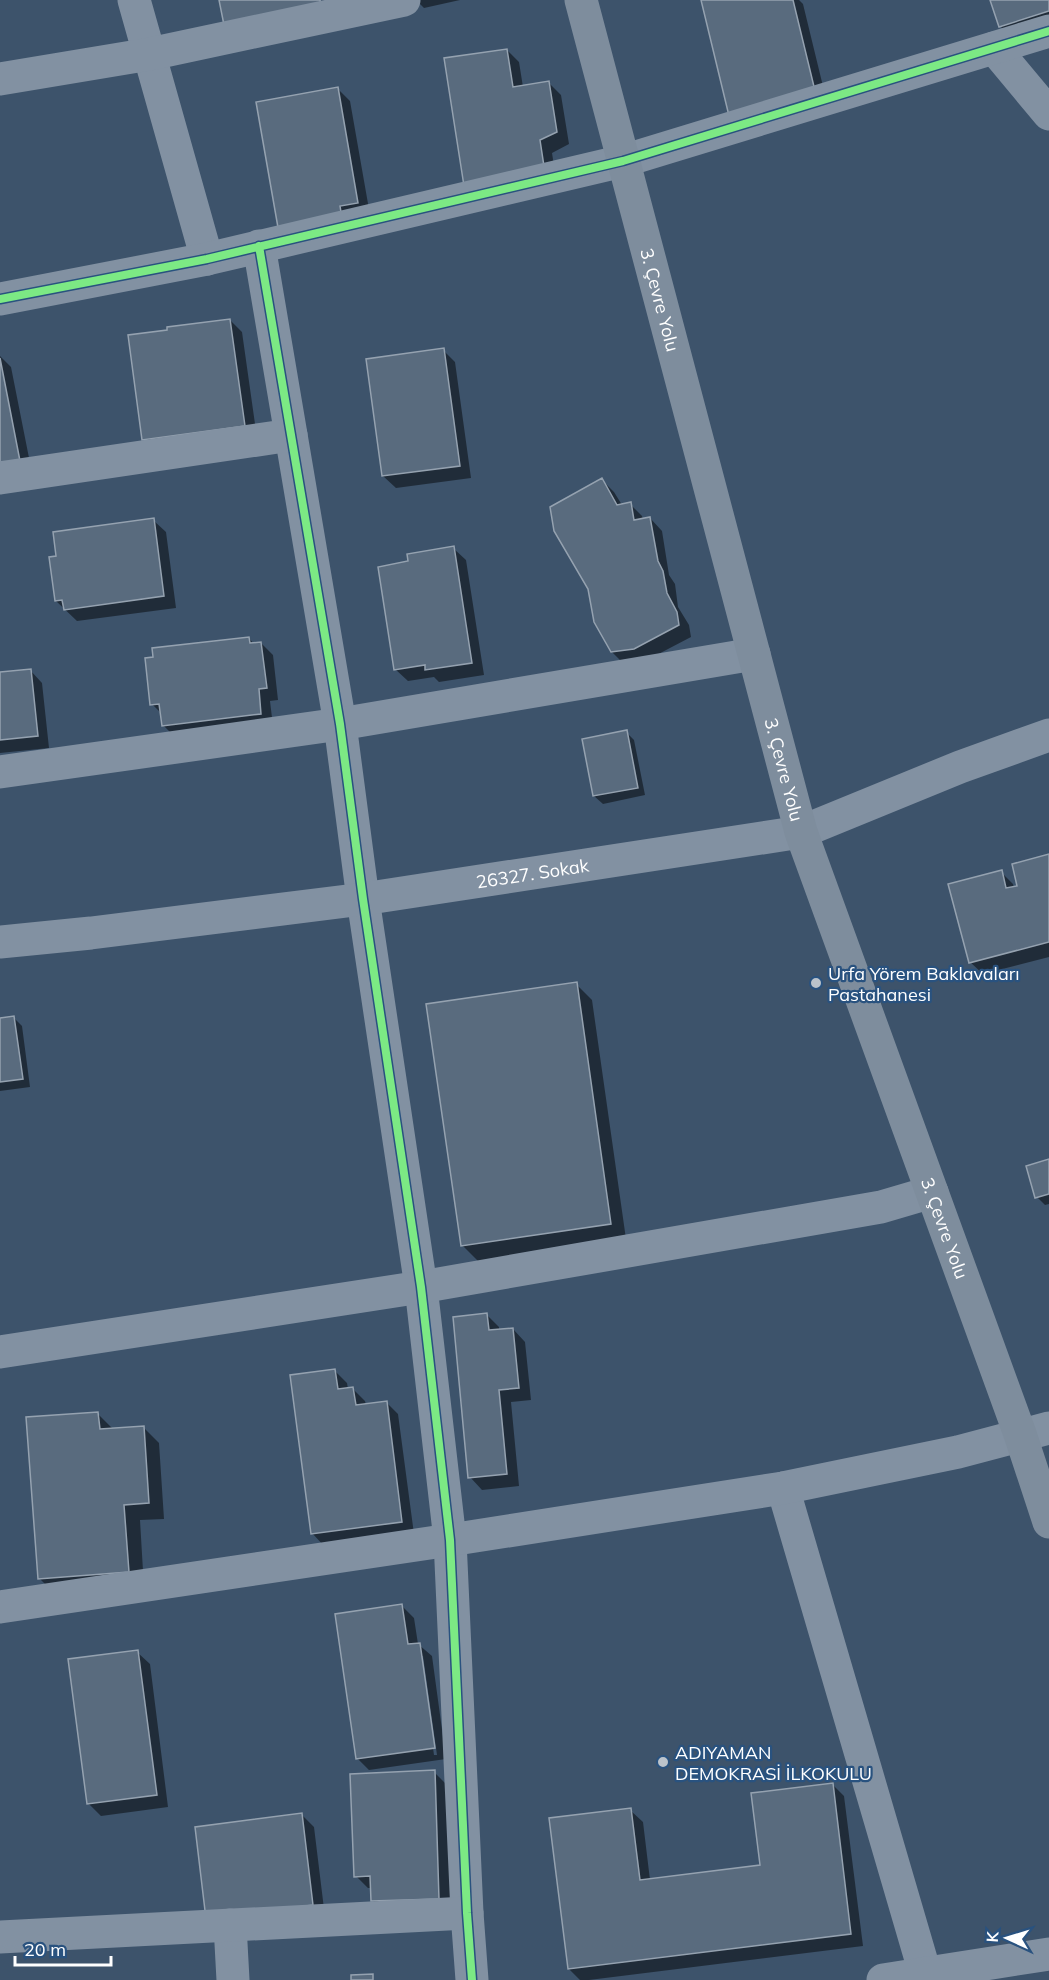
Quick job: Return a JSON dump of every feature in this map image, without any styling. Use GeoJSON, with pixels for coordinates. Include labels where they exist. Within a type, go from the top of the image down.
{"type":"FeatureCollection","features":[{"type":"Feature","properties":{"kind":"main road","name":"3. Çevre Yolu"},"geometry":{"type":"LineString","coordinates":[[581,0],[801,832],[932,1192],[1035,1431],[1049,1522]]}},
{"type":"Feature","properties":{"kind":"street"},"geometry":{"type":"LineString","coordinates":[[134,0],[207,259]]}},
{"type":"Feature","properties":{"kind":"street"},"geometry":{"type":"LineString","coordinates":[[0,79],[150,54],[405,0]]}},
{"type":"Feature","properties":{"kind":"street"},"geometry":{"type":"LineString","coordinates":[[0,299],[207,259],[622,161],[1049,31]]}},
{"type":"Feature","properties":{"kind":"street"},"geometry":{"type":"LineString","coordinates":[[994,48],[1049,114]]}},
{"type":"Feature","properties":{"kind":"street"},"geometry":{"type":"LineString","coordinates":[[260,246],[340,724],[363,900],[421,1287],[450,1540],[472,1980]]}},
{"type":"Feature","properties":{"kind":"street"},"geometry":{"type":"LineString","coordinates":[[0,478],[291,435]]}},
{"type":"Feature","properties":{"kind":"street"},"geometry":{"type":"LineString","coordinates":[[0,772],[340,724],[754,654]]}},
{"type":"Feature","properties":{"kind":"street","name":"26327. Sokak"},"geometry":{"type":"LineString","coordinates":[[0,942],[363,900],[801,832],[960,767],[1049,735]]}},
{"type":"Feature","properties":{"kind":"street"},"geometry":{"type":"LineString","coordinates":[[0,1352],[421,1287],[881,1207],[932,1192]]}},
{"type":"Feature","properties":{"kind":"street"},"geometry":{"type":"LineString","coordinates":[[0,1606],[783,1488],[958,1452],[1035,1431]]}},
{"type":"Feature","properties":{"kind":"street"},"geometry":{"type":"LineString","coordinates":[[783,1488],[925,1973]]}},
{"type":"Feature","properties":{"kind":"street"},"geometry":{"type":"LineString","coordinates":[[0,1937],[467,1913]]}},
{"type":"Feature","properties":{"kind":"street"},"geometry":{"type":"LineString","coordinates":[[230,1925],[233,1980]]}},
{"type":"Feature","properties":{"kind":"street"},"geometry":{"type":"LineString","coordinates":[[883,1980],[1049,1954]]}},
{"type":"Feature","properties":{"kind":"building"},"geometry":{"type":"Polygon","coordinates":[[[219,0],[320,0],[322,10],[225,30],[219,0]]]}},
{"type":"Feature","properties":{"kind":"building"},"geometry":{"type":"Polygon","coordinates":[[[701,0],[793,0],[817,99],[730,120],[701,0]]]}},
{"type":"Feature","properties":{"kind":"building"},"geometry":{"type":"Polygon","coordinates":[[[990,0],[1049,0],[1049,11],[999,27],[990,0]]]}},
{"type":"Feature","properties":{"kind":"building"},"geometry":{"type":"Polygon","coordinates":[[[507,49],[513,87],[549,81],[557,132],[540,140],[545,173],[464,186],[444,58],[507,49]]]}},
{"type":"Feature","properties":{"kind":"building"},"geometry":{"type":"Polygon","coordinates":[[[338,87],[358,203],[340,206],[343,224],[280,239],[256,102],[338,87]]]}},
{"type":"Feature","properties":{"kind":"building"},"geometry":{"type":"Polygon","coordinates":[[[230,319],[245,426],[142,440],[128,335],[167,330],[167,327],[230,319]]]}},
{"type":"Feature","properties":{"kind":"building"},"geometry":{"type":"Polygon","coordinates":[[[444,348],[460,466],[382,476],[366,359],[444,348]]]}},
{"type":"Feature","properties":{"kind":"building"},"geometry":{"type":"Polygon","coordinates":[[[0,358],[20,461],[0,465],[0,358]]]}},
{"type":"Feature","properties":{"kind":"building"},"geometry":{"type":"Polygon","coordinates":[[[602,478],[617,505],[631,502],[634,520],[650,517],[658,561],[663,571],[667,593],[677,612],[679,625],[634,649],[611,652],[594,622],[588,589],[554,531],[550,507],[602,478]]]}},
{"type":"Feature","properties":{"kind":"building"},"geometry":{"type":"Polygon","coordinates":[[[154,518],[164,596],[64,610],[62,600],[55,601],[49,557],[56,556],[53,532],[154,518]]]}},
{"type":"Feature","properties":{"kind":"building"},"geometry":{"type":"Polygon","coordinates":[[[454,546],[472,663],[425,670],[425,665],[394,670],[378,567],[408,561],[407,554],[454,546]]]}},
{"type":"Feature","properties":{"kind":"building"},"geometry":{"type":"Polygon","coordinates":[[[249,637],[250,643],[261,642],[267,688],[259,689],[261,714],[162,726],[159,704],[150,705],[145,658],[153,657],[152,648],[249,637]]]}},
{"type":"Feature","properties":{"kind":"building"},"geometry":{"type":"Polygon","coordinates":[[[31,669],[38,736],[0,740],[0,672],[31,669]]]}},
{"type":"Feature","properties":{"kind":"building"},"geometry":{"type":"Polygon","coordinates":[[[627,730],[638,788],[593,796],[582,739],[627,730]]]}},
{"type":"Feature","properties":{"kind":"building"},"geometry":{"type":"Polygon","coordinates":[[[1049,854],[1049,942],[969,963],[948,884],[1002,870],[1006,888],[1017,886],[1012,864],[1049,854]]]}},
{"type":"Feature","properties":{"kind":"building"},"geometry":{"type":"Polygon","coordinates":[[[577,982],[611,1224],[461,1246],[426,1004],[577,982]]]}},
{"type":"Feature","properties":{"kind":"building"},"geometry":{"type":"Polygon","coordinates":[[[14,1016],[23,1079],[0,1082],[0,1018],[14,1016]]]}},
{"type":"Feature","properties":{"kind":"building"},"geometry":{"type":"Polygon","coordinates":[[[1049,1159],[1049,1194],[1035,1198],[1026,1166],[1049,1159]]]}},
{"type":"Feature","properties":{"kind":"building"},"geometry":{"type":"Polygon","coordinates":[[[487,1313],[489,1330],[513,1328],[519,1388],[499,1390],[507,1474],[468,1478],[453,1317],[487,1313]]]}},
{"type":"Feature","properties":{"kind":"building"},"geometry":{"type":"Polygon","coordinates":[[[335,1369],[338,1389],[353,1387],[356,1405],[387,1401],[402,1522],[311,1534],[290,1375],[335,1369]]]}},
{"type":"Feature","properties":{"kind":"building"},"geometry":{"type":"Polygon","coordinates":[[[98,1412],[100,1429],[144,1426],[149,1503],[124,1505],[129,1572],[38,1579],[26,1417],[98,1412]]]}},
{"type":"Feature","properties":{"kind":"building"},"geometry":{"type":"Polygon","coordinates":[[[402,1604],[408,1644],[420,1643],[435,1748],[356,1759],[335,1614],[402,1604]]]}},
{"type":"Feature","properties":{"kind":"building"},"geometry":{"type":"Polygon","coordinates":[[[138,1650],[157,1795],[87,1804],[68,1659],[138,1650]]]}},
{"type":"Feature","properties":{"kind":"building"},"geometry":{"type":"Polygon","coordinates":[[[435,1770],[439,1899],[371,1901],[370,1876],[354,1877],[350,1774],[435,1770]]]}},
{"type":"Feature","properties":{"kind":"building"},"geometry":{"type":"Polygon","coordinates":[[[833,1783],[851,1934],[568,1969],[549,1818],[631,1808],[640,1880],[760,1865],[751,1793],[833,1783]]]}},
{"type":"Feature","properties":{"kind":"building"},"geometry":{"type":"Polygon","coordinates":[[[302,1813],[313,1905],[206,1919],[195,1827],[302,1813]]]}},
{"type":"Feature","properties":{"kind":"building"},"geometry":{"type":"Polygon","coordinates":[[[373,1974],[373,1980],[351,1980],[351,1975],[373,1974]]]}},
{"type":"Feature","properties":{"kind":"cycle path"},"geometry":{"type":"LineString","coordinates":[[0,299],[207,259],[623,161],[1049,31]]}},
{"type":"Feature","properties":{"kind":"cycle path"},"geometry":{"type":"LineString","coordinates":[[259,246],[340,724],[363,899],[421,1287],[450,1540],[472,1980]]}},
{"type":"Feature","properties":{"kind":"place","name":"Urfa Yörem Baklavaları Pastahanesi"},"geometry":{"type":"Point","coordinates":[816,983]}},
{"type":"Feature","properties":{"kind":"place","name":"ADIYAMAN DEMOKRASİ İLKOKULU"},"geometry":{"type":"Point","coordinates":[663,1762]}}]}
